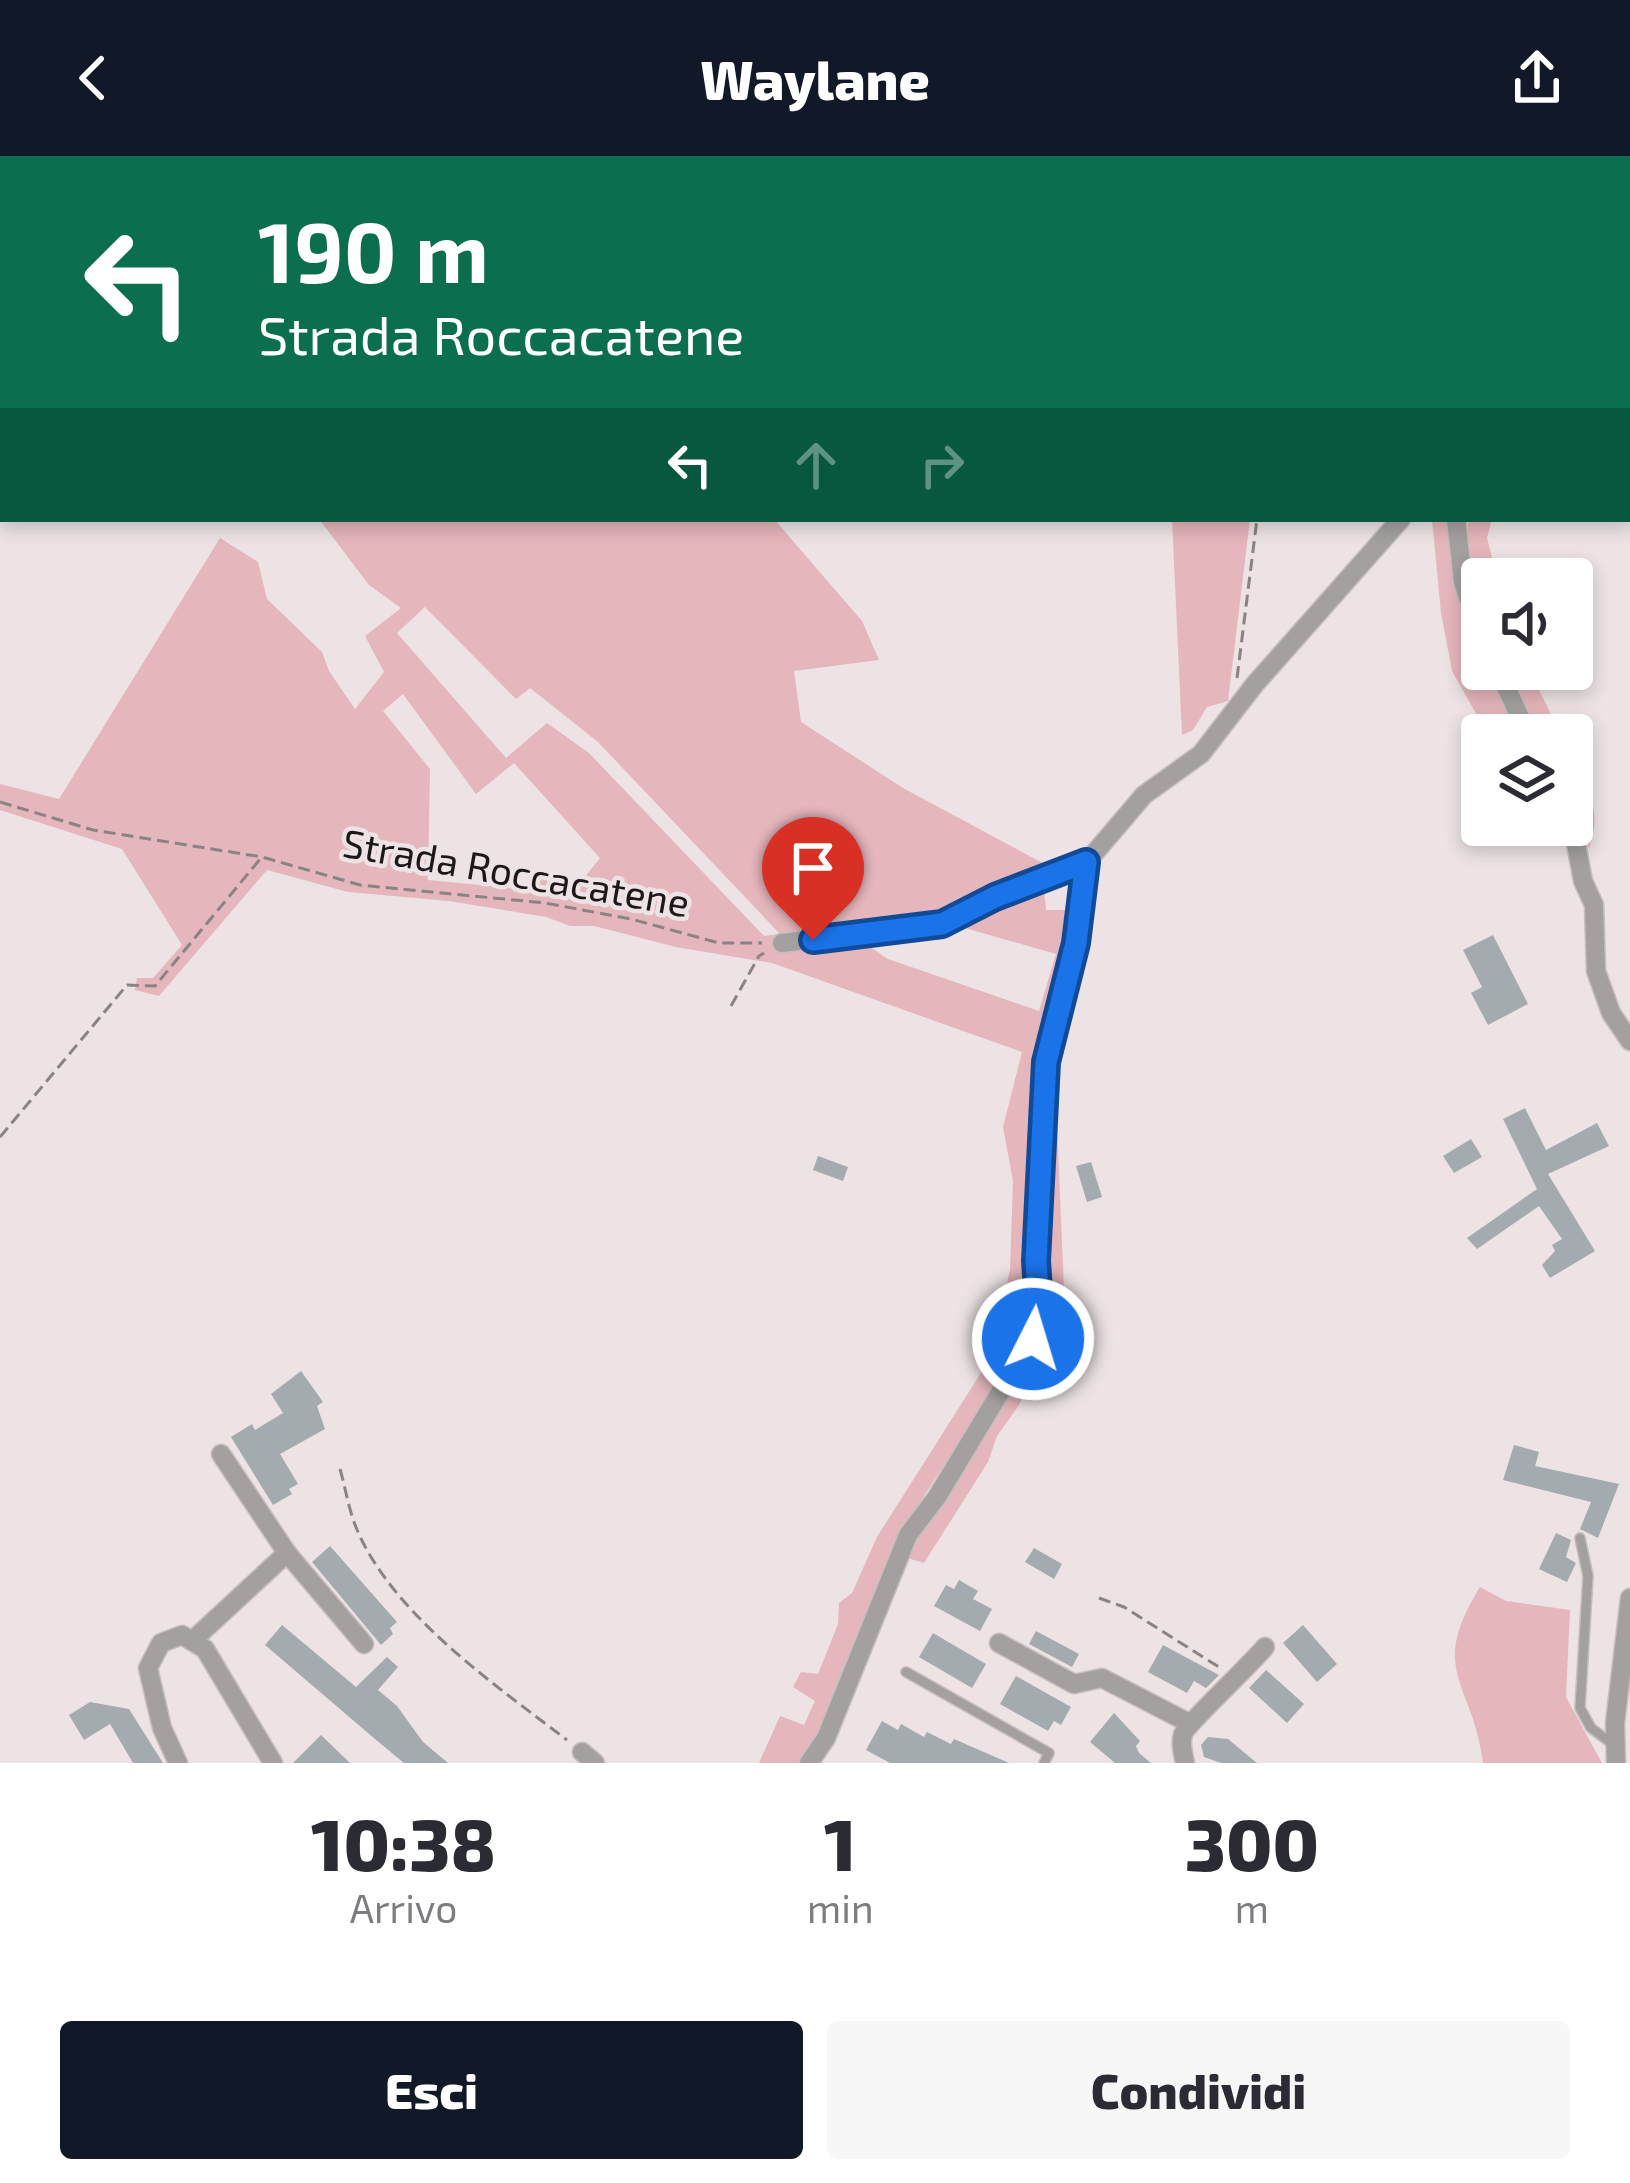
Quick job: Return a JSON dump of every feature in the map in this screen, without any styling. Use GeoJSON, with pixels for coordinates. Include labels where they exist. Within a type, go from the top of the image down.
{"type":"FeatureCollection","features":[{"type":"Feature","properties":{"kind":"street"},"geometry":{"type":"LineString","coordinates":[[782,944],[942,924],[995,897],[1086,862],[1144,795],[1201,754],[1398,522]]}},
{"type":"Feature","properties":{"kind":"street"},"geometry":{"type":"LineString","coordinates":[[1456,522],[1461,564]]}},
{"type":"Feature","properties":{"kind":"street"},"geometry":{"type":"LineString","coordinates":[[1576,846],[1583,881],[1594,905],[1596,970],[1611,1013],[1630,1041]]}},
{"type":"Feature","properties":{"kind":"street"},"geometry":{"type":"LineString","coordinates":[[809,1763],[826,1738],[908,1535],[937,1497],[1033,1339],[1040,1319],[1036,1261],[1046,1062],[1076,943],[1086,862]]}},
{"type":"Feature","properties":{"kind":"street"},"geometry":{"type":"LineString","coordinates":[[221,1454],[287,1553],[364,1645]]}},
{"type":"Feature","properties":{"kind":"street"},"geometry":{"type":"LineString","coordinates":[[192,1641],[287,1553]]}},
{"type":"Feature","properties":{"kind":"street"},"geometry":{"type":"LineString","coordinates":[[1621,1755],[1615,1723],[1630,1598]]}},
{"type":"Feature","properties":{"kind":"street"},"geometry":{"type":"LineString","coordinates":[[178,1763],[162,1728],[148,1668],[161,1642],[182,1635],[205,1648],[273,1763]]}},
{"type":"Feature","properties":{"kind":"street"},"geometry":{"type":"LineString","coordinates":[[998,1643],[1074,1684],[1102,1678],[1189,1723]]}},
{"type":"Feature","properties":{"kind":"street"},"geometry":{"type":"LineString","coordinates":[[1185,1763],[1180,1739],[1189,1723],[1265,1647]]}},
{"type":"Feature","properties":{"kind":"street"},"geometry":{"type":"LineString","coordinates":[[1615,1723],[1630,1690]]}},
{"type":"Feature","properties":{"kind":"lane"},"geometry":{"type":"LineString","coordinates":[[1580,1538],[1588,1576],[1580,1708],[1591,1729],[1621,1755]]}},
{"type":"Feature","properties":{"kind":"lane"},"geometry":{"type":"LineString","coordinates":[[906,1672],[1049,1753],[1044,1763]]}},
{"type":"Feature","properties":{"kind":"path"},"geometry":{"type":"LineString","coordinates":[[1233,712],[1257,522]]}},
{"type":"Feature","properties":{"kind":"path","name":"Strada Roccacatene"},"geometry":{"type":"LineString","coordinates":[[0,802],[93,830],[262,857],[360,885],[545,903],[631,919],[719,943],[782,944]]}},
{"type":"Feature","properties":{"kind":"path"},"geometry":{"type":"LineString","coordinates":[[0,1137],[128,985],[155,986],[262,857]]}},
{"type":"Feature","properties":{"kind":"path"},"geometry":{"type":"LineString","coordinates":[[730,1006],[759,956],[782,944]]}},
{"type":"Feature","properties":{"kind":"path"},"geometry":{"type":"LineString","coordinates":[[340,1469],[356,1529],[375,1564],[452,1652],[589,1757]]}},
{"type":"Feature","properties":{"kind":"path"},"geometry":{"type":"LineString","coordinates":[[1099,1598],[1124,1607],[1238,1679]]}},
{"type":"Feature","properties":{"kind":"shaded area"},"geometry":{"type":"Polygon","coordinates":[[[321,522],[777,522],[862,621],[879,660],[794,671],[801,722],[903,788],[1048,866],[943,917],[848,932],[888,959],[1039,1011],[1056,954],[965,928],[1044,887],[1046,910],[1073,910],[1043,1062],[1034,1317],[902,1530],[801,1763],[759,1763],[780,1716],[804,1725],[815,1701],[793,1687],[801,1672],[818,1674],[838,1624],[839,1603],[852,1593],[877,1537],[991,1357],[1010,1269],[1013,1181],[1003,1127],[1022,1052],[772,963],[676,947],[594,926],[570,926],[546,917],[449,901],[348,892],[267,870],[159,996],[135,990],[137,978],[153,978],[182,945],[122,849],[0,810],[0,784],[59,799],[220,538],[258,562],[267,599],[322,652],[355,709],[384,672],[365,636],[401,608],[369,585],[321,522]],[[425,607],[397,633],[506,758],[547,723],[589,753],[764,936],[780,934],[598,742],[530,688],[516,699],[425,607]],[[403,694],[383,711],[430,769],[428,880],[523,889],[541,870],[572,893],[600,858],[514,763],[476,794],[403,694]]]}},
{"type":"Feature","properties":{"kind":"shaded area"},"geometry":{"type":"Polygon","coordinates":[[[1172,522],[1250,522],[1228,701],[1207,707],[1193,730],[1182,735],[1172,522]]]}},
{"type":"Feature","properties":{"kind":"shaded area"},"geometry":{"type":"Polygon","coordinates":[[[1432,522],[1451,522],[1461,574],[1461,687],[1452,671],[1432,522]]]}},
{"type":"Feature","properties":{"kind":"shaded area"},"geometry":{"type":"Polygon","coordinates":[[[1468,522],[1491,522],[1487,538],[1492,558],[1469,558],[1468,522]]]}},
{"type":"Feature","properties":{"kind":"shaded area"},"geometry":{"type":"Polygon","coordinates":[[[1463,690],[1501,690],[1512,714],[1476,714],[1463,690]]]}},
{"type":"Feature","properties":{"kind":"shaded area"},"geometry":{"type":"Polygon","coordinates":[[[1518,690],[1539,690],[1551,714],[1529,714],[1518,690]]]}},
{"type":"Feature","properties":{"kind":"shaded area"},"geometry":{"type":"Polygon","coordinates":[[[1050,1069],[1055,1079],[1065,1312],[1019,1405],[997,1436],[988,1462],[924,1563],[904,1557],[1036,1342],[1050,1069]]]}},
{"type":"Feature","properties":{"kind":"shaded area"},"geometry":{"type":"Polygon","coordinates":[[[1480,1587],[1506,1601],[1570,1610],[1566,1697],[1602,1763],[1483,1763],[1455,1659],[1457,1639],[1480,1587]]]}},
{"type":"Feature","properties":{"kind":"building"},"geometry":{"type":"Polygon","coordinates":[[[1493,935],[1528,1004],[1488,1025],[1471,993],[1482,987],[1463,950],[1493,935]]]}},
{"type":"Feature","properties":{"kind":"building"},"geometry":{"type":"Polygon","coordinates":[[[1525,1108],[1546,1150],[1597,1123],[1609,1146],[1548,1174],[1595,1251],[1550,1278],[1542,1265],[1555,1251],[1552,1245],[1562,1239],[1539,1206],[1477,1249],[1467,1238],[1537,1189],[1503,1119],[1525,1108]]]}},
{"type":"Feature","properties":{"kind":"building"},"geometry":{"type":"Polygon","coordinates":[[[1471,1139],[1482,1157],[1454,1173],[1443,1156],[1471,1139]]]}},
{"type":"Feature","properties":{"kind":"building"},"geometry":{"type":"Polygon","coordinates":[[[818,1156],[848,1167],[843,1181],[813,1170],[818,1156]]]}},
{"type":"Feature","properties":{"kind":"building"},"geometry":{"type":"Polygon","coordinates":[[[1091,1162],[1102,1197],[1087,1202],[1076,1166],[1091,1162]]]}},
{"type":"Feature","properties":{"kind":"building"},"geometry":{"type":"Polygon","coordinates":[[[301,1371],[323,1402],[317,1406],[325,1429],[280,1454],[298,1484],[289,1489],[292,1494],[273,1505],[231,1437],[252,1424],[255,1430],[283,1413],[271,1394],[301,1371]]]}},
{"type":"Feature","properties":{"kind":"building"},"geometry":{"type":"Polygon","coordinates":[[[1514,1445],[1539,1452],[1535,1466],[1619,1484],[1598,1538],[1580,1529],[1591,1502],[1503,1480],[1514,1445]]]}},
{"type":"Feature","properties":{"kind":"building"},"geometry":{"type":"Polygon","coordinates":[[[1556,1533],[1571,1540],[1566,1557],[1576,1563],[1567,1582],[1539,1569],[1556,1533]]]}},
{"type":"Feature","properties":{"kind":"building"},"geometry":{"type":"Polygon","coordinates":[[[330,1546],[397,1622],[381,1645],[312,1562],[330,1546]]]}},
{"type":"Feature","properties":{"kind":"building"},"geometry":{"type":"Polygon","coordinates":[[[1034,1548],[1062,1564],[1054,1579],[1025,1562],[1034,1548]]]}},
{"type":"Feature","properties":{"kind":"building"},"geometry":{"type":"Polygon","coordinates":[[[959,1580],[978,1591],[973,1599],[992,1609],[980,1631],[934,1606],[946,1585],[954,1589],[959,1580]]]}},
{"type":"Feature","properties":{"kind":"building"},"geometry":{"type":"Polygon","coordinates":[[[282,1625],[356,1687],[387,1657],[398,1667],[378,1690],[448,1763],[404,1763],[375,1739],[265,1645],[282,1625]]]}},
{"type":"Feature","properties":{"kind":"building"},"geometry":{"type":"Polygon","coordinates":[[[1303,1625],[1337,1664],[1317,1682],[1283,1643],[1303,1625]]]}},
{"type":"Feature","properties":{"kind":"building"},"geometry":{"type":"Polygon","coordinates":[[[1036,1631],[1079,1654],[1072,1667],[1029,1644],[1036,1631]]]}},
{"type":"Feature","properties":{"kind":"building"},"geometry":{"type":"Polygon","coordinates":[[[933,1633],[986,1664],[972,1688],[919,1657],[933,1633]]]}},
{"type":"Feature","properties":{"kind":"building"},"geometry":{"type":"Polygon","coordinates":[[[1163,1645],[1219,1675],[1206,1688],[1194,1681],[1187,1693],[1148,1672],[1163,1645]]]}},
{"type":"Feature","properties":{"kind":"building"},"geometry":{"type":"Polygon","coordinates":[[[1266,1670],[1304,1704],[1287,1723],[1249,1688],[1266,1670]]]}},
{"type":"Feature","properties":{"kind":"building"},"geometry":{"type":"Polygon","coordinates":[[[1016,1676],[1071,1707],[1061,1725],[1054,1721],[1048,1731],[1000,1704],[1016,1676]]]}},
{"type":"Feature","properties":{"kind":"building"},"geometry":{"type":"Polygon","coordinates":[[[90,1702],[129,1709],[163,1763],[133,1763],[110,1724],[84,1740],[69,1715],[90,1702]]]}},
{"type":"Feature","properties":{"kind":"building"},"geometry":{"type":"Polygon","coordinates":[[[1114,1713],[1140,1741],[1139,1753],[1151,1763],[1115,1763],[1090,1742],[1114,1713]]]}},
{"type":"Feature","properties":{"kind":"building"},"geometry":{"type":"Polygon","coordinates":[[[882,1721],[898,1730],[901,1724],[924,1737],[927,1732],[951,1744],[954,1739],[1009,1763],[890,1763],[866,1750],[882,1721]]]}},
{"type":"Feature","properties":{"kind":"building"},"geometry":{"type":"Polygon","coordinates":[[[321,1735],[350,1763],[293,1763],[321,1735]]]}},
{"type":"Feature","properties":{"kind":"building"},"geometry":{"type":"Polygon","coordinates":[[[1208,1737],[1228,1739],[1257,1763],[1221,1763],[1204,1757],[1201,1745],[1208,1737]]]}},
{"type":"Feature","properties":{"kind":"route"},"geometry":{"type":"LineString","coordinates":[[813,940],[942,924],[995,897],[1086,862],[1076,943],[1046,1062],[1036,1261],[1040,1319],[1033,1339]]}}]}
